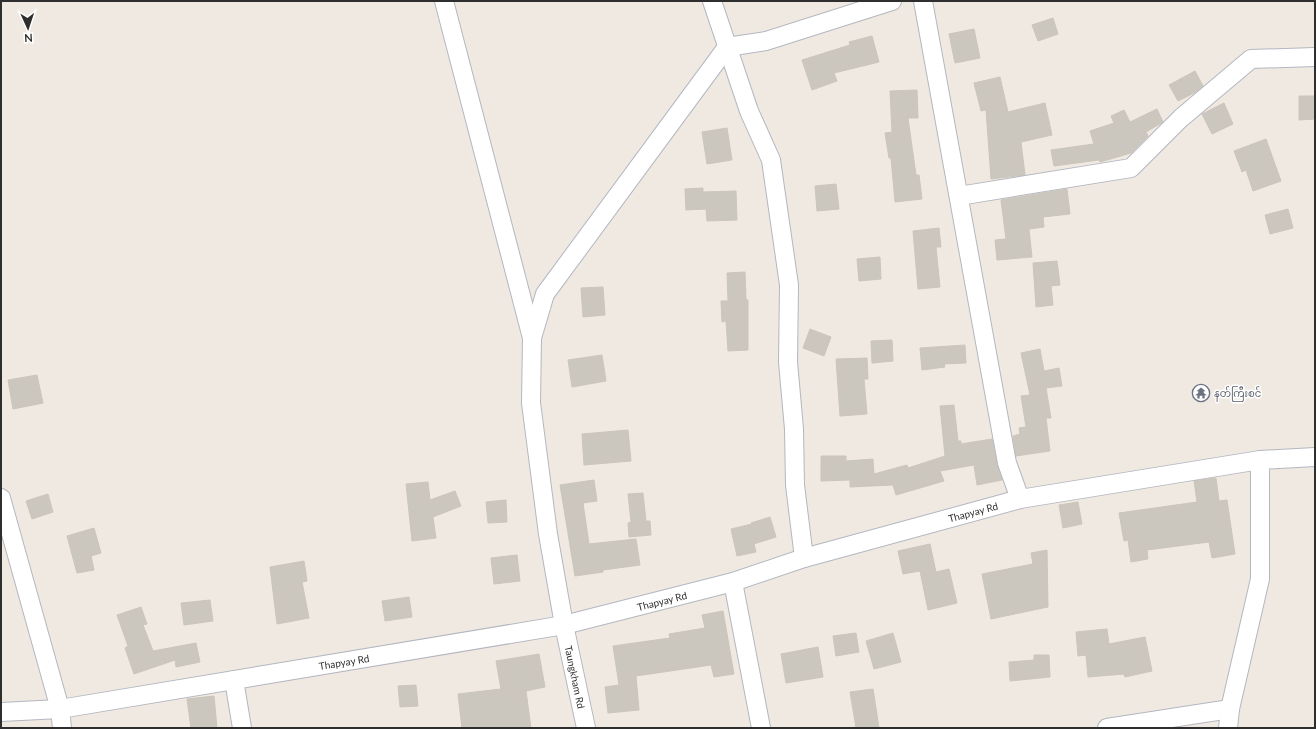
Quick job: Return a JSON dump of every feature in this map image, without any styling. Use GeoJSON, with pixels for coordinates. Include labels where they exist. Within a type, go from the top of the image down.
{"type":"FeatureCollection","features":[{"type":"Feature","properties":{"kind":"street"},"geometry":{"type":"LineString","coordinates":[[444,1],[532,338]]}},
{"type":"Feature","properties":{"kind":"street"},"geometry":{"type":"LineString","coordinates":[[712,1],[749,111],[771,160],[789,285],[788,362],[794,429],[795,485],[804,558]]}},
{"type":"Feature","properties":{"kind":"street"},"geometry":{"type":"LineString","coordinates":[[532,338],[545,294],[727,47],[766,41],[892,1]]}},
{"type":"Feature","properties":{"kind":"street"},"geometry":{"type":"LineString","coordinates":[[923,1],[1007,463],[1020,499]]}},
{"type":"Feature","properties":{"kind":"street"},"geometry":{"type":"LineString","coordinates":[[959,196],[1131,168],[1181,118],[1251,59],[1315,57]]}},
{"type":"Feature","properties":{"kind":"street","name":"Taungkham Rd"},"geometry":{"type":"LineString","coordinates":[[532,338],[531,403],[548,534],[564,626],[586,728]]}},
{"type":"Feature","properties":{"kind":"street","name":"Thapyay Rd"},"geometry":{"type":"LineString","coordinates":[[1,712],[60,709],[564,626],[733,582],[804,558],[1020,499],[1260,460],[1315,457]]}},
{"type":"Feature","properties":{"kind":"street"},"geometry":{"type":"LineString","coordinates":[[1228,728],[1230,709],[1260,579],[1260,460]]}},
{"type":"Feature","properties":{"kind":"street"},"geometry":{"type":"LineString","coordinates":[[1,498],[60,709],[62,728]]}},
{"type":"Feature","properties":{"kind":"street"},"geometry":{"type":"LineString","coordinates":[[733,582],[761,728]]}},
{"type":"Feature","properties":{"kind":"street"},"geometry":{"type":"LineString","coordinates":[[234,680],[242,728]]}},
{"type":"Feature","properties":{"kind":"street"},"geometry":{"type":"LineString","coordinates":[[1106,728],[1230,709]]}},
{"type":"Feature","properties":{"kind":"building"},"geometry":{"type":"Polygon","coordinates":[[[1053,18],[1058,34],[1038,41],[1032,25],[1053,18]]]}},
{"type":"Feature","properties":{"kind":"building"},"geometry":{"type":"Polygon","coordinates":[[[974,29],[980,58],[955,63],[949,34],[974,29]]]}},
{"type":"Feature","properties":{"kind":"building"},"geometry":{"type":"Polygon","coordinates":[[[872,36],[879,62],[834,73],[837,81],[812,90],[802,60],[850,45],[849,42],[872,36]]]}},
{"type":"Feature","properties":{"kind":"building"},"geometry":{"type":"Polygon","coordinates":[[[1195,71],[1203,86],[1194,93],[1178,101],[1169,85],[1195,71]]]}},
{"type":"Feature","properties":{"kind":"building"},"geometry":{"type":"Polygon","coordinates":[[[1000,77],[1008,112],[1045,103],[1052,135],[1021,142],[1025,175],[991,179],[986,110],[981,111],[974,83],[1000,77]]]}},
{"type":"Feature","properties":{"kind":"building"},"geometry":{"type":"Polygon","coordinates":[[[917,90],[918,118],[908,118],[916,175],[919,175],[922,199],[895,202],[891,158],[889,158],[885,133],[892,132],[890,91],[917,90]]]}},
{"type":"Feature","properties":{"kind":"building"},"geometry":{"type":"Polygon","coordinates":[[[1299,96],[1315,96],[1315,119],[1299,120],[1299,96]]]}},
{"type":"Feature","properties":{"kind":"building"},"geometry":{"type":"Polygon","coordinates":[[[1224,103],[1233,124],[1212,134],[1202,114],[1224,103]]]}},
{"type":"Feature","properties":{"kind":"building"},"geometry":{"type":"Polygon","coordinates":[[[1157,109],[1163,122],[1146,132],[1148,136],[1131,153],[1100,162],[1099,160],[1054,166],[1051,150],[1094,144],[1090,131],[1114,123],[1111,116],[1124,110],[1130,122],[1157,109]]]}},
{"type":"Feature","properties":{"kind":"building"},"geometry":{"type":"Polygon","coordinates":[[[727,128],[732,160],[707,164],[702,132],[727,128]]]}},
{"type":"Feature","properties":{"kind":"building"},"geometry":{"type":"Polygon","coordinates":[[[1266,139],[1281,181],[1253,191],[1246,170],[1242,172],[1234,151],[1266,139]]]}},
{"type":"Feature","properties":{"kind":"building"},"geometry":{"type":"Polygon","coordinates":[[[836,184],[839,209],[817,211],[815,186],[836,184]]]}},
{"type":"Feature","properties":{"kind":"building"},"geometry":{"type":"Polygon","coordinates":[[[703,188],[703,192],[736,191],[737,220],[707,221],[706,209],[686,210],[685,189],[703,188]]]}},
{"type":"Feature","properties":{"kind":"building"},"geometry":{"type":"Polygon","coordinates":[[[1067,189],[1070,214],[1043,217],[1044,227],[1029,229],[1032,257],[997,260],[995,240],[1006,239],[1001,200],[1067,189]]]}},
{"type":"Feature","properties":{"kind":"building"},"geometry":{"type":"Polygon","coordinates":[[[1288,209],[1293,228],[1270,234],[1265,215],[1288,209]]]}},
{"type":"Feature","properties":{"kind":"building"},"geometry":{"type":"Polygon","coordinates":[[[939,228],[941,247],[936,247],[940,287],[918,289],[913,231],[939,228]]]}},
{"type":"Feature","properties":{"kind":"building"},"geometry":{"type":"Polygon","coordinates":[[[880,257],[881,279],[859,281],[857,259],[880,257]]]}},
{"type":"Feature","properties":{"kind":"building"},"geometry":{"type":"Polygon","coordinates":[[[1057,261],[1060,285],[1051,286],[1053,305],[1036,307],[1033,263],[1057,261]]]}},
{"type":"Feature","properties":{"kind":"building"},"geometry":{"type":"Polygon","coordinates":[[[745,272],[746,300],[748,300],[748,350],[728,351],[726,321],[722,322],[721,301],[728,301],[727,273],[745,272]]]}},
{"type":"Feature","properties":{"kind":"building"},"geometry":{"type":"Polygon","coordinates":[[[603,287],[605,315],[583,317],[581,288],[603,287]]]}},
{"type":"Feature","properties":{"kind":"building"},"geometry":{"type":"Polygon","coordinates":[[[810,329],[831,337],[824,356],[803,348],[810,329]]]}},
{"type":"Feature","properties":{"kind":"building"},"geometry":{"type":"Polygon","coordinates":[[[892,340],[893,361],[872,363],[871,341],[892,340]]]}},
{"type":"Feature","properties":{"kind":"building"},"geometry":{"type":"Polygon","coordinates":[[[965,345],[966,363],[944,364],[945,367],[922,370],[920,348],[965,345]]]}},
{"type":"Feature","properties":{"kind":"building"},"geometry":{"type":"Polygon","coordinates":[[[1040,349],[1044,371],[1059,368],[1062,386],[1046,388],[1051,418],[1046,418],[1050,451],[1016,456],[1013,436],[1020,434],[1019,428],[1026,427],[1021,396],[1030,395],[1021,353],[1040,349]]]}},
{"type":"Feature","properties":{"kind":"building"},"geometry":{"type":"Polygon","coordinates":[[[602,355],[606,381],[572,387],[568,360],[602,355]]]}},
{"type":"Feature","properties":{"kind":"building"},"geometry":{"type":"Polygon","coordinates":[[[867,358],[868,379],[864,379],[867,414],[840,416],[836,359],[867,358]]]}},
{"type":"Feature","properties":{"kind":"building"},"geometry":{"type":"Polygon","coordinates":[[[37,375],[43,403],[13,409],[8,380],[37,375]]]}},
{"type":"Feature","properties":{"kind":"building"},"geometry":{"type":"Polygon","coordinates":[[[954,405],[958,441],[961,441],[961,444],[992,439],[997,465],[1002,480],[977,485],[974,465],[940,471],[944,481],[896,495],[893,485],[850,487],[850,480],[821,481],[821,456],[846,456],[846,461],[873,459],[874,474],[907,465],[908,468],[945,456],[940,406],[954,405]]]}},
{"type":"Feature","properties":{"kind":"building"},"geometry":{"type":"Polygon","coordinates":[[[628,430],[631,461],[584,465],[582,434],[628,430]]]}},
{"type":"Feature","properties":{"kind":"building"},"geometry":{"type":"Polygon","coordinates":[[[1216,478],[1219,501],[1227,500],[1235,554],[1212,558],[1209,542],[1147,550],[1148,559],[1131,562],[1128,540],[1124,541],[1119,513],[1197,502],[1194,481],[1216,478]]]}},
{"type":"Feature","properties":{"kind":"building"},"geometry":{"type":"Polygon","coordinates":[[[594,480],[597,501],[583,503],[589,544],[636,539],[640,565],[603,570],[603,572],[575,576],[560,485],[594,480]]]}},
{"type":"Feature","properties":{"kind":"building"},"geometry":{"type":"Polygon","coordinates":[[[428,482],[430,500],[455,491],[461,506],[433,517],[436,538],[412,541],[406,484],[428,482]]]}},
{"type":"Feature","properties":{"kind":"building"},"geometry":{"type":"Polygon","coordinates":[[[643,493],[646,521],[650,521],[651,535],[629,537],[628,523],[631,522],[628,494],[643,493]]]}},
{"type":"Feature","properties":{"kind":"building"},"geometry":{"type":"Polygon","coordinates":[[[48,494],[53,512],[32,519],[26,501],[48,494]]]}},
{"type":"Feature","properties":{"kind":"building"},"geometry":{"type":"Polygon","coordinates":[[[506,500],[507,522],[488,523],[486,502],[506,500]]]}},
{"type":"Feature","properties":{"kind":"building"},"geometry":{"type":"Polygon","coordinates":[[[1078,502],[1082,524],[1063,528],[1059,505],[1078,502]]]}},
{"type":"Feature","properties":{"kind":"building"},"geometry":{"type":"Polygon","coordinates":[[[770,517],[776,537],[754,544],[756,552],[737,556],[731,529],[752,524],[751,523],[770,517]]]}},
{"type":"Feature","properties":{"kind":"building"},"geometry":{"type":"Polygon","coordinates":[[[94,528],[101,553],[91,556],[94,570],[77,573],[67,536],[94,528]]]}},
{"type":"Feature","properties":{"kind":"building"},"geometry":{"type":"Polygon","coordinates":[[[930,544],[936,572],[949,569],[957,603],[928,610],[920,571],[903,574],[898,551],[930,544]]]}},
{"type":"Feature","properties":{"kind":"building"},"geometry":{"type":"Polygon","coordinates":[[[1047,550],[1048,607],[991,619],[982,574],[1033,564],[1031,553],[1047,550]]]}},
{"type":"Feature","properties":{"kind":"building"},"geometry":{"type":"Polygon","coordinates":[[[517,555],[520,581],[494,584],[491,558],[517,555]]]}},
{"type":"Feature","properties":{"kind":"building"},"geometry":{"type":"Polygon","coordinates":[[[304,561],[307,581],[302,582],[309,618],[277,624],[270,567],[304,561]]]}},
{"type":"Feature","properties":{"kind":"building"},"geometry":{"type":"Polygon","coordinates":[[[409,597],[412,617],[385,621],[382,601],[409,597]]]}},
{"type":"Feature","properties":{"kind":"building"},"geometry":{"type":"Polygon","coordinates":[[[210,600],[213,621],[184,625],[181,603],[210,600]]]}},
{"type":"Feature","properties":{"kind":"building"},"geometry":{"type":"Polygon","coordinates":[[[141,607],[147,624],[143,625],[153,651],[196,643],[200,662],[176,667],[175,660],[134,674],[125,648],[128,646],[117,615],[141,607]]]}},
{"type":"Feature","properties":{"kind":"building"},"geometry":{"type":"Polygon","coordinates":[[[723,611],[734,674],[714,677],[711,665],[636,676],[639,710],[608,713],[605,687],[619,685],[613,646],[670,638],[669,634],[705,628],[702,615],[723,611]]]}},
{"type":"Feature","properties":{"kind":"building"},"geometry":{"type":"Polygon","coordinates":[[[1107,629],[1109,644],[1145,637],[1152,671],[1125,677],[1124,674],[1088,677],[1086,655],[1078,656],[1076,632],[1107,629]]]}},
{"type":"Feature","properties":{"kind":"building"},"geometry":{"type":"Polygon","coordinates":[[[856,633],[859,652],[836,656],[833,636],[856,633]]]}},
{"type":"Feature","properties":{"kind":"building"},"geometry":{"type":"Polygon","coordinates":[[[893,633],[901,662],[874,669],[866,641],[893,633]]]}},
{"type":"Feature","properties":{"kind":"building"},"geometry":{"type":"Polygon","coordinates":[[[818,647],[823,677],[786,683],[781,654],[818,647]]]}},
{"type":"Feature","properties":{"kind":"building"},"geometry":{"type":"Polygon","coordinates":[[[539,654],[545,687],[526,691],[531,728],[462,728],[458,694],[501,689],[496,661],[539,654]]]}},
{"type":"Feature","properties":{"kind":"building"},"geometry":{"type":"Polygon","coordinates":[[[1034,655],[1049,655],[1050,677],[1010,681],[1009,662],[1034,660],[1034,655]]]}},
{"type":"Feature","properties":{"kind":"building"},"geometry":{"type":"Polygon","coordinates":[[[416,685],[418,706],[400,707],[398,686],[416,685]]]}},
{"type":"Feature","properties":{"kind":"building"},"geometry":{"type":"Polygon","coordinates":[[[873,689],[879,728],[856,728],[850,692],[873,689]]]}},
{"type":"Feature","properties":{"kind":"building"},"geometry":{"type":"Polygon","coordinates":[[[214,696],[217,728],[191,728],[187,699],[214,696]]]}},
{"type":"Feature","properties":{"kind":"place","name":"နတ်ကြီးစင်"},"geometry":{"type":"Point","coordinates":[1201,393]}}]}
